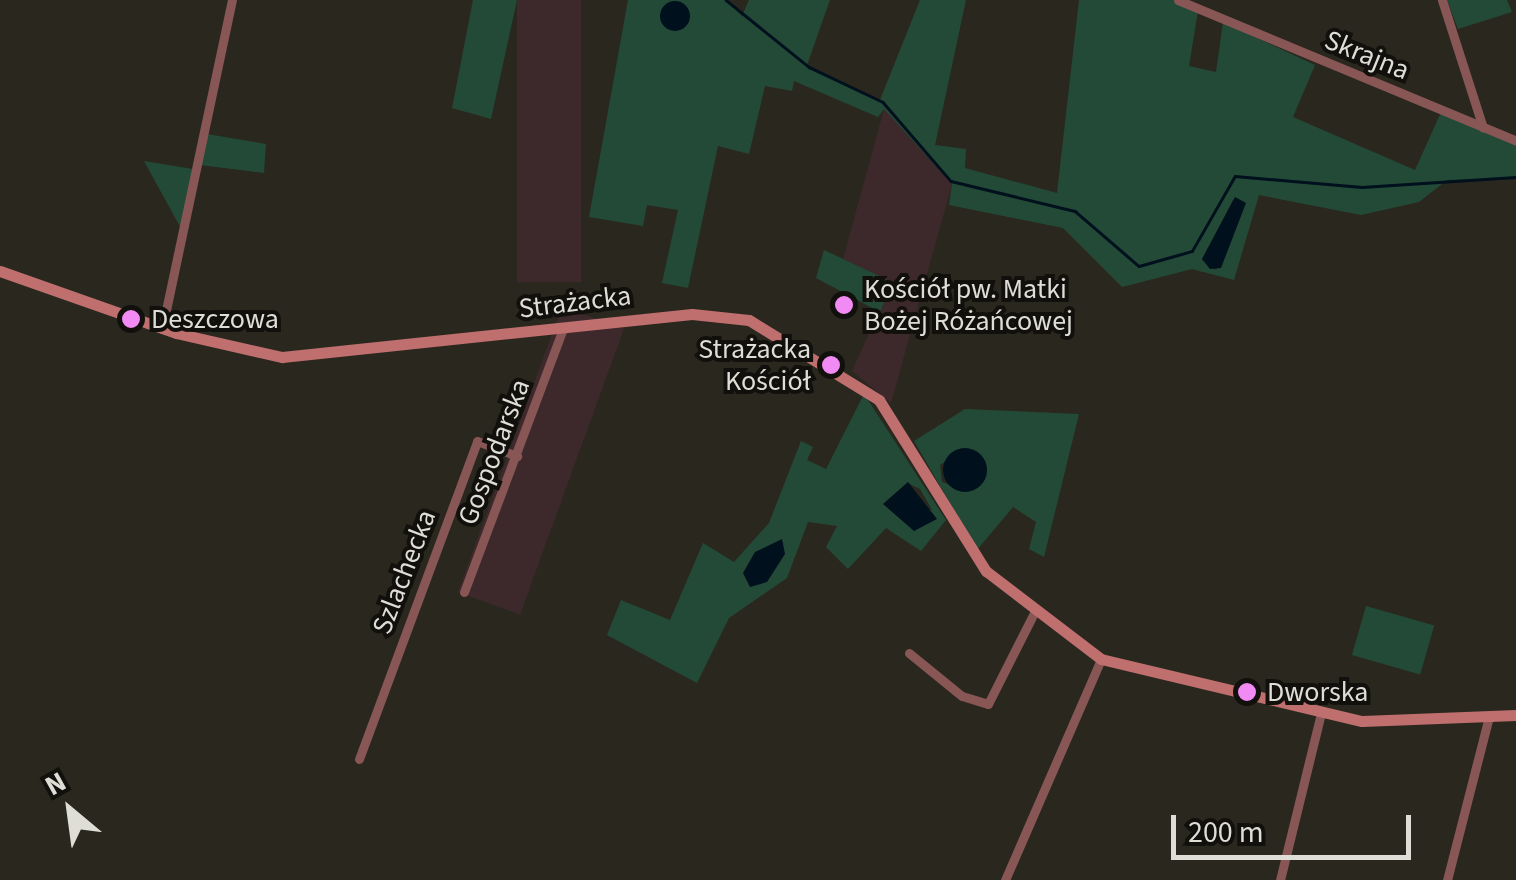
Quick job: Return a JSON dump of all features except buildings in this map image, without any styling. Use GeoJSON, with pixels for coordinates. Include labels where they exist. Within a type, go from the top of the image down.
{"type":"FeatureCollection","features":[{"type":"Feature","properties":{"kind":"street"},"geometry":{"type":"LineString","coordinates":[[162,328],[232,0]]}},
{"type":"Feature","properties":{"kind":"street","name":"Skrajna"},"geometry":{"type":"LineString","coordinates":[[1178,0],[1516,142]]}},
{"type":"Feature","properties":{"kind":"street"},"geometry":{"type":"LineString","coordinates":[[1442,0],[1483,128]]}},
{"type":"Feature","properties":{"kind":"street","name":"Strażacka"},"geometry":{"type":"LineString","coordinates":[[0,271],[162,328],[295,357],[711,313],[790,339],[884,406],[971,552],[1034,614],[1101,659],[1320,713],[1388,723],[1516,714]]}},
{"type":"Feature","properties":{"kind":"street","name":"Gospodarska"},"geometry":{"type":"LineString","coordinates":[[464,592],[562,328]]}},
{"type":"Feature","properties":{"kind":"street","name":"Szlachecka"},"geometry":{"type":"LineString","coordinates":[[359,759],[477,441],[517,456]]}},
{"type":"Feature","properties":{"kind":"street"},"geometry":{"type":"LineString","coordinates":[[909,653],[962,696],[988,704],[1034,614]]}},
{"type":"Feature","properties":{"kind":"street"},"geometry":{"type":"LineString","coordinates":[[1004,880],[1101,659]]}},
{"type":"Feature","properties":{"kind":"street"},"geometry":{"type":"LineString","coordinates":[[1280,880],[1320,713]]}},
{"type":"Feature","properties":{"kind":"street"},"geometry":{"type":"LineString","coordinates":[[1447,880],[1489,716]]}},
{"type":"Feature","properties":{"kind":"shaded area"},"geometry":{"type":"Polygon","coordinates":[[[517,0],[581,0],[581,282],[517,282],[517,0]]]}},
{"type":"Feature","properties":{"kind":"shaded area"},"geometry":{"type":"Polygon","coordinates":[[[884,109],[952,184],[891,403],[852,371],[892,282],[843,259],[884,109]]]}},
{"type":"Feature","properties":{"kind":"shaded area"},"geometry":{"type":"Polygon","coordinates":[[[562,306],[624,329],[520,615],[458,592],[562,306]]]}},
{"type":"Feature","properties":{"kind":"green space"},"geometry":{"type":"Polygon","coordinates":[[[473,0],[517,0],[491,119],[452,108],[473,0]]]}},
{"type":"Feature","properties":{"kind":"green space"},"geometry":{"type":"Polygon","coordinates":[[[628,0],[727,0],[742,16],[749,0],[830,0],[807,65],[880,100],[920,0],[966,0],[935,145],[966,149],[965,168],[1057,193],[1079,0],[1184,0],[1198,11],[1189,66],[1216,72],[1223,22],[1315,65],[1293,117],[1415,170],[1442,110],[1516,141],[1516,178],[1447,180],[1419,202],[1361,215],[1259,195],[1234,280],[1192,269],[1122,287],[1063,228],[949,205],[952,184],[884,109],[878,117],[794,81],[792,91],[765,86],[749,154],[718,146],[688,288],[662,283],[678,210],[647,205],[643,226],[589,217],[628,0]],[[1233,200],[1202,260],[1216,270],[1245,204],[1233,200]]]}},
{"type":"Feature","properties":{"kind":"green space"},"geometry":{"type":"Polygon","coordinates":[[[1447,0],[1507,0],[1512,12],[1458,29],[1447,0]]]}},
{"type":"Feature","properties":{"kind":"green space"},"geometry":{"type":"Polygon","coordinates":[[[207,134],[266,144],[264,173],[200,165],[207,134]]]}},
{"type":"Feature","properties":{"kind":"green space"},"geometry":{"type":"Polygon","coordinates":[[[144,161],[199,170],[184,234],[144,161]]]}},
{"type":"Feature","properties":{"kind":"green space"},"geometry":{"type":"Polygon","coordinates":[[[824,250],[892,282],[880,312],[816,278],[824,250]]]}},
{"type":"Feature","properties":{"kind":"green space"},"geometry":{"type":"Polygon","coordinates":[[[864,394],[946,520],[921,551],[886,528],[848,569],[826,547],[837,526],[808,522],[787,578],[729,618],[697,683],[607,635],[621,600],[670,620],[703,543],[734,562],[769,523],[801,441],[813,447],[807,460],[826,469],[864,394]],[[908,483],[884,504],[932,510],[920,489],[908,483]]]}},
{"type":"Feature","properties":{"kind":"green space"},"geometry":{"type":"Polygon","coordinates":[[[965,409],[1079,414],[1044,557],[1029,549],[1036,522],[1013,507],[977,550],[914,441],[965,409]],[[966,449],[940,465],[942,482],[960,489],[987,476],[966,449]]]}},
{"type":"Feature","properties":{"kind":"green space"},"geometry":{"type":"Polygon","coordinates":[[[1366,606],[1434,626],[1420,675],[1352,655],[1366,606]]]}},
{"type":"Feature","properties":{"kind":"water"},"geometry":{"type":"Polygon","coordinates":[[[675,1],[686,5],[690,16],[686,27],[675,31],[664,27],[660,16],[664,5],[675,1]]]}},
{"type":"Feature","properties":{"kind":"water"},"geometry":{"type":"Polygon","coordinates":[[[1235,197],[1246,203],[1221,268],[1210,269],[1202,259],[1235,197]]]}},
{"type":"Feature","properties":{"kind":"water"},"geometry":{"type":"Polygon","coordinates":[[[965,448],[980,455],[987,470],[980,485],[965,492],[950,485],[943,470],[950,455],[965,448]]]}},
{"type":"Feature","properties":{"kind":"water"},"geometry":{"type":"Polygon","coordinates":[[[908,482],[937,519],[914,531],[883,504],[908,482]]]}},
{"type":"Feature","properties":{"kind":"water"},"geometry":{"type":"Polygon","coordinates":[[[782,539],[785,554],[767,582],[750,587],[743,573],[755,552],[782,539]]]}},
{"type":"Feature","properties":{"kind":"waterway"},"geometry":{"type":"LineString","coordinates":[[726,0],[809,67],[883,102],[951,181],[1075,211],[1139,266],[1192,251],[1235,176],[1362,187],[1516,177]]}},
{"type":"Feature","properties":{"kind":"place","name":"Kościół pw. Matki Bożej Różańcowej"},"geometry":{"type":"Point","coordinates":[844,305]}},
{"type":"Feature","properties":{"kind":"place","name":"Deszczowa"},"geometry":{"type":"Point","coordinates":[131,319]}},
{"type":"Feature","properties":{"kind":"place","name":"Strażacka Kościół"},"geometry":{"type":"Point","coordinates":[831,365]}},
{"type":"Feature","properties":{"kind":"place","name":"Dworska"},"geometry":{"type":"Point","coordinates":[1247,692]}}]}
